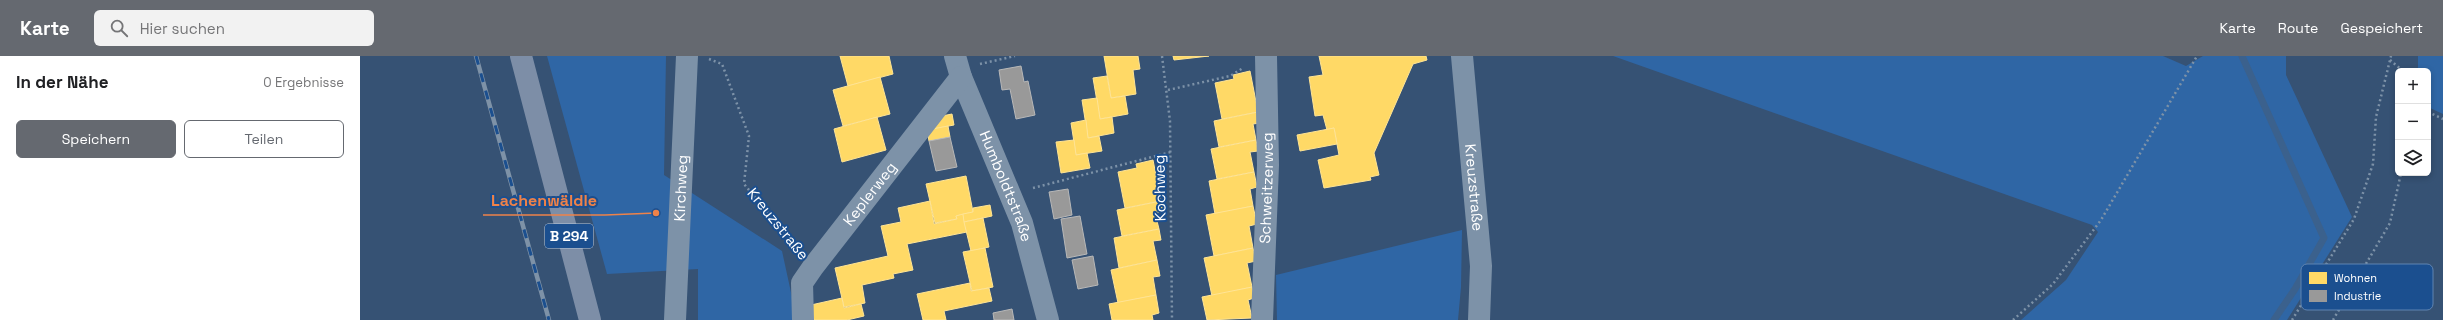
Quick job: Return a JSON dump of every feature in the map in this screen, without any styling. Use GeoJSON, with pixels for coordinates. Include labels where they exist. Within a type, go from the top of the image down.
{"type":"FeatureCollection","features":[{"type":"Feature","properties":{"kind":"main road","name":"B 294"},"geometry":{"type":"LineString","coordinates":[[522,56],[590,320]]}},
{"type":"Feature","properties":{"kind":"street","name":"Kirchweg"},"geometry":{"type":"LineString","coordinates":[[675,320],[687,56]]}},
{"type":"Feature","properties":{"kind":"street","name":"Schweitzerweg"},"geometry":{"type":"LineString","coordinates":[[1262,320],[1268,165],[1266,56]]}},
{"type":"Feature","properties":{"kind":"street","name":"Kreuzstraße"},"geometry":{"type":"LineString","coordinates":[[1462,56],[1466,198],[1480,266],[1479,320]]}},
{"type":"Feature","properties":{"kind":"street","name":"Keplerweg"},"geometry":{"type":"LineString","coordinates":[[802,320],[802,283],[958,67]]}},
{"type":"Feature","properties":{"kind":"street","name":"Humboldtstraße"},"geometry":{"type":"LineString","coordinates":[[958,67],[1022,223],[1048,320]]}},
{"type":"Feature","properties":{"kind":"path","name":"Kreuzstraße"},"geometry":{"type":"LineString","coordinates":[[701,56],[722,64],[749,136],[744,184],[813,267]]}},
{"type":"Feature","properties":{"kind":"path"},"geometry":{"type":"LineString","coordinates":[[958,67],[1015,56]]}},
{"type":"Feature","properties":{"kind":"path","name":"Kochweg"},"geometry":{"type":"LineString","coordinates":[[1162,56],[1168,90],[1171,152],[1172,320]]}},
{"type":"Feature","properties":{"kind":"path"},"geometry":{"type":"LineString","coordinates":[[2013,320],[2053,284],[2101,220],[2196,56]]}},
{"type":"Feature","properties":{"kind":"path"},"geometry":{"type":"LineString","coordinates":[[2326,264],[2354,219],[2373,164],[2376,116],[2391,56]]}},
{"type":"Feature","properties":{"kind":"path"},"geometry":{"type":"LineString","coordinates":[[2390,60],[2399,68]]}},
{"type":"Feature","properties":{"kind":"path"},"geometry":{"type":"LineString","coordinates":[[1168,90],[1230,76]]}},
{"type":"Feature","properties":{"kind":"path"},"geometry":{"type":"LineString","coordinates":[[2431,113],[2443,119]]}},
{"type":"Feature","properties":{"kind":"path"},"geometry":{"type":"LineString","coordinates":[[1009,194],[1171,152]]}},
{"type":"Feature","properties":{"kind":"path"},"geometry":{"type":"LineString","coordinates":[[2366,264],[2390,223],[2400,176]]}},
{"type":"Feature","properties":{"kind":"path"},"geometry":{"type":"LineString","coordinates":[[2292,320],[2301,305]]}},
{"type":"Feature","properties":{"kind":"path"},"geometry":{"type":"LineString","coordinates":[[2333,320],[2339,310]]}},
{"type":"Feature","properties":{"kind":"shaded area"},"geometry":{"type":"Polygon","coordinates":[[[547,56],[666,56],[664,175],[782,251],[797,320],[698,320],[698,269],[607,274],[547,56]]]}},
{"type":"Feature","properties":{"kind":"shaded area"},"geometry":{"type":"Polygon","coordinates":[[[1613,56],[2163,56],[2186,66],[2203,56],[2286,56],[2286,75],[2352,217],[2322,264],[2301,264],[2301,298],[2287,320],[2021,320],[2066,280],[2098,232],[2092,225],[1613,56]]]}},
{"type":"Feature","properties":{"kind":"shaded area"},"geometry":{"type":"Polygon","coordinates":[[[2418,56],[2443,56],[2443,114],[2431,108],[2431,68],[2418,68],[2418,56]]]}},
{"type":"Feature","properties":{"kind":"shaded area"},"geometry":{"type":"Polygon","coordinates":[[[1462,230],[1461,287],[1458,320],[1277,320],[1276,275],[1462,230]]]}},
{"type":"Feature","properties":{"kind":"building: Wohnen"},"geometry":{"type":"Polygon","coordinates":[[[840,56],[889,56],[893,74],[848,86],[840,56]]]}},
{"type":"Feature","properties":{"kind":"building: Wohnen"},"geometry":{"type":"Polygon","coordinates":[[[1104,56],[1138,56],[1140,69],[1133,70],[1136,94],[1111,98],[1104,56]]]}},
{"type":"Feature","properties":{"kind":"building: Wohnen"},"geometry":{"type":"Polygon","coordinates":[[[1173,56],[1209,56],[1174,60],[1173,56]]]}},
{"type":"Feature","properties":{"kind":"building: Wohnen"},"geometry":{"type":"Polygon","coordinates":[[[1319,56],[1426,56],[1427,60],[1413,64],[1374,153],[1379,175],[1370,177],[1371,180],[1324,188],[1318,160],[1339,155],[1334,128],[1327,130],[1323,115],[1315,116],[1309,77],[1323,75],[1319,56]]]}},
{"type":"Feature","properties":{"kind":"building: Wohnen"},"geometry":{"type":"Polygon","coordinates":[[[1250,71],[1258,112],[1222,119],[1215,83],[1234,79],[1233,75],[1250,71]]]}},
{"type":"Feature","properties":{"kind":"building: Wohnen"},"geometry":{"type":"Polygon","coordinates":[[[1107,76],[1111,98],[1125,96],[1128,114],[1100,119],[1093,78],[1107,76]]]}},
{"type":"Feature","properties":{"kind":"building: Wohnen"},"geometry":{"type":"Polygon","coordinates":[[[880,77],[890,114],[843,126],[833,90],[880,77]]]}},
{"type":"Feature","properties":{"kind":"building: Wohnen"},"geometry":{"type":"Polygon","coordinates":[[[1097,98],[1100,119],[1112,117],[1114,133],[1088,138],[1082,100],[1097,98]]]}},
{"type":"Feature","properties":{"kind":"building: Wohnen"},"geometry":{"type":"Polygon","coordinates":[[[1258,112],[1260,123],[1253,124],[1256,140],[1219,147],[1214,121],[1258,112]]]}},
{"type":"Feature","properties":{"kind":"building: Wohnen"},"geometry":{"type":"Polygon","coordinates":[[[952,114],[954,125],[933,129],[931,118],[952,114]]]}},
{"type":"Feature","properties":{"kind":"building: Wohnen"},"geometry":{"type":"Polygon","coordinates":[[[877,117],[886,150],[842,162],[834,129],[877,117]]]}},
{"type":"Feature","properties":{"kind":"building: Wohnen"},"geometry":{"type":"Polygon","coordinates":[[[1086,120],[1088,138],[1099,136],[1102,151],[1076,155],[1071,123],[1086,120]]]}},
{"type":"Feature","properties":{"kind":"building: Wohnen"},"geometry":{"type":"Polygon","coordinates":[[[948,126],[950,137],[929,141],[927,130],[948,126]]]}},
{"type":"Feature","properties":{"kind":"building: Wohnen"},"geometry":{"type":"Polygon","coordinates":[[[1334,128],[1337,144],[1300,151],[1297,135],[1334,128]]]}},
{"type":"Feature","properties":{"kind":"building: Wohnen"},"geometry":{"type":"Polygon","coordinates":[[[1074,140],[1076,155],[1087,153],[1090,168],[1061,173],[1056,142],[1074,140]]]}},
{"type":"Feature","properties":{"kind":"building: Wohnen"},"geometry":{"type":"Polygon","coordinates":[[[1256,140],[1258,151],[1250,152],[1254,172],[1217,179],[1211,149],[1256,140]]]}},
{"type":"Feature","properties":{"kind":"building: Wohnen"},"geometry":{"type":"Polygon","coordinates":[[[1153,160],[1161,201],[1125,208],[1118,172],[1137,168],[1136,164],[1153,160]]]}},
{"type":"Feature","properties":{"kind":"building: Wohnen"},"geometry":{"type":"Polygon","coordinates":[[[1254,172],[1257,187],[1250,189],[1253,206],[1215,214],[1209,181],[1254,172]]]}},
{"type":"Feature","properties":{"kind":"building: Wohnen"},"geometry":{"type":"Polygon","coordinates":[[[966,176],[973,212],[956,216],[957,219],[935,223],[926,184],[966,176]]]}},
{"type":"Feature","properties":{"kind":"building: Wohnen"},"geometry":{"type":"Polygon","coordinates":[[[930,201],[934,224],[957,219],[956,216],[963,214],[967,232],[907,244],[913,270],[893,274],[894,278],[862,285],[865,303],[844,307],[835,268],[888,256],[881,226],[901,222],[898,208],[930,201]]]}},
{"type":"Feature","properties":{"kind":"building: Wohnen"},"geometry":{"type":"Polygon","coordinates":[[[1161,201],[1163,212],[1155,213],[1159,229],[1122,236],[1117,210],[1161,201]]]}},
{"type":"Feature","properties":{"kind":"building: Wohnen"},"geometry":{"type":"Polygon","coordinates":[[[990,205],[992,216],[964,222],[963,214],[973,212],[973,208],[990,205]]]}},
{"type":"Feature","properties":{"kind":"building: Wohnen"},"geometry":{"type":"Polygon","coordinates":[[[1253,206],[1257,224],[1249,226],[1253,248],[1214,256],[1206,215],[1253,206]]]}},
{"type":"Feature","properties":{"kind":"building: Wohnen"},"geometry":{"type":"Polygon","coordinates":[[[983,218],[989,247],[971,251],[964,222],[983,218]]]}},
{"type":"Feature","properties":{"kind":"building: Wohnen"},"geometry":{"type":"Polygon","coordinates":[[[1159,229],[1161,240],[1153,241],[1157,260],[1119,268],[1114,238],[1159,229]]]}},
{"type":"Feature","properties":{"kind":"building: Wohnen"},"geometry":{"type":"Polygon","coordinates":[[[985,248],[993,287],[972,291],[963,252],[985,248]]]}},
{"type":"Feature","properties":{"kind":"building: Wohnen"},"geometry":{"type":"Polygon","coordinates":[[[1253,248],[1256,261],[1247,263],[1252,287],[1212,296],[1204,258],[1253,248]]]}},
{"type":"Feature","properties":{"kind":"building: Wohnen"},"geometry":{"type":"Polygon","coordinates":[[[1157,260],[1160,276],[1153,277],[1156,295],[1118,303],[1111,270],[1157,260]]]}},
{"type":"Feature","properties":{"kind":"building: Wohnen"},"geometry":{"type":"Polygon","coordinates":[[[970,283],[971,291],[989,288],[992,301],[944,311],[946,320],[923,320],[917,294],[970,283]]]}},
{"type":"Feature","properties":{"kind":"building: Wohnen"},"geometry":{"type":"Polygon","coordinates":[[[1252,287],[1254,298],[1248,300],[1252,318],[1207,320],[1202,297],[1252,287]]]}},
{"type":"Feature","properties":{"kind":"building: Wohnen"},"geometry":{"type":"Polygon","coordinates":[[[1156,295],[1159,313],[1152,315],[1153,320],[1112,320],[1109,304],[1156,295]]]}},
{"type":"Feature","properties":{"kind":"building: Wohnen"},"geometry":{"type":"Polygon","coordinates":[[[842,298],[844,308],[861,304],[864,316],[847,320],[814,320],[811,305],[842,298]]]}},
{"type":"Feature","properties":{"kind":"building: Industrie"},"geometry":{"type":"Polygon","coordinates":[[[1021,66],[1024,82],[1028,81],[1035,115],[1016,119],[1010,89],[1002,90],[999,70],[1021,66]]]}},
{"type":"Feature","properties":{"kind":"building: Industrie"},"geometry":{"type":"Polygon","coordinates":[[[950,137],[957,167],[936,171],[929,141],[950,137]]]}},
{"type":"Feature","properties":{"kind":"building: Industrie"},"geometry":{"type":"Polygon","coordinates":[[[1068,189],[1072,215],[1054,219],[1049,192],[1068,189]]]}},
{"type":"Feature","properties":{"kind":"building: Industrie"},"geometry":{"type":"Polygon","coordinates":[[[1080,216],[1087,254],[1067,258],[1061,219],[1080,216]]]}},
{"type":"Feature","properties":{"kind":"building: Industrie"},"geometry":{"type":"Polygon","coordinates":[[[1093,256],[1098,285],[1078,289],[1072,260],[1093,256]]]}},
{"type":"Feature","properties":{"kind":"building: Industrie"},"geometry":{"type":"Polygon","coordinates":[[[1012,309],[1014,320],[994,320],[993,313],[1012,309]]]}},
{"type":"Feature","properties":{"kind":"waterway"},"geometry":{"type":"LineString","coordinates":[[2242,56],[2324,238],[2309,264]]}},
{"type":"Feature","properties":{"kind":"waterway"},"geometry":{"type":"LineString","coordinates":[[2274,320],[2301,278]]}},
{"type":"Feature","properties":{"kind":"railway"},"geometry":{"type":"LineString","coordinates":[[476,56],[549,320]]}},
{"type":"Feature","properties":{"kind":"place","name":"Lachenwäldle"},"geometry":{"type":"Point","coordinates":[656,213]}}]}
